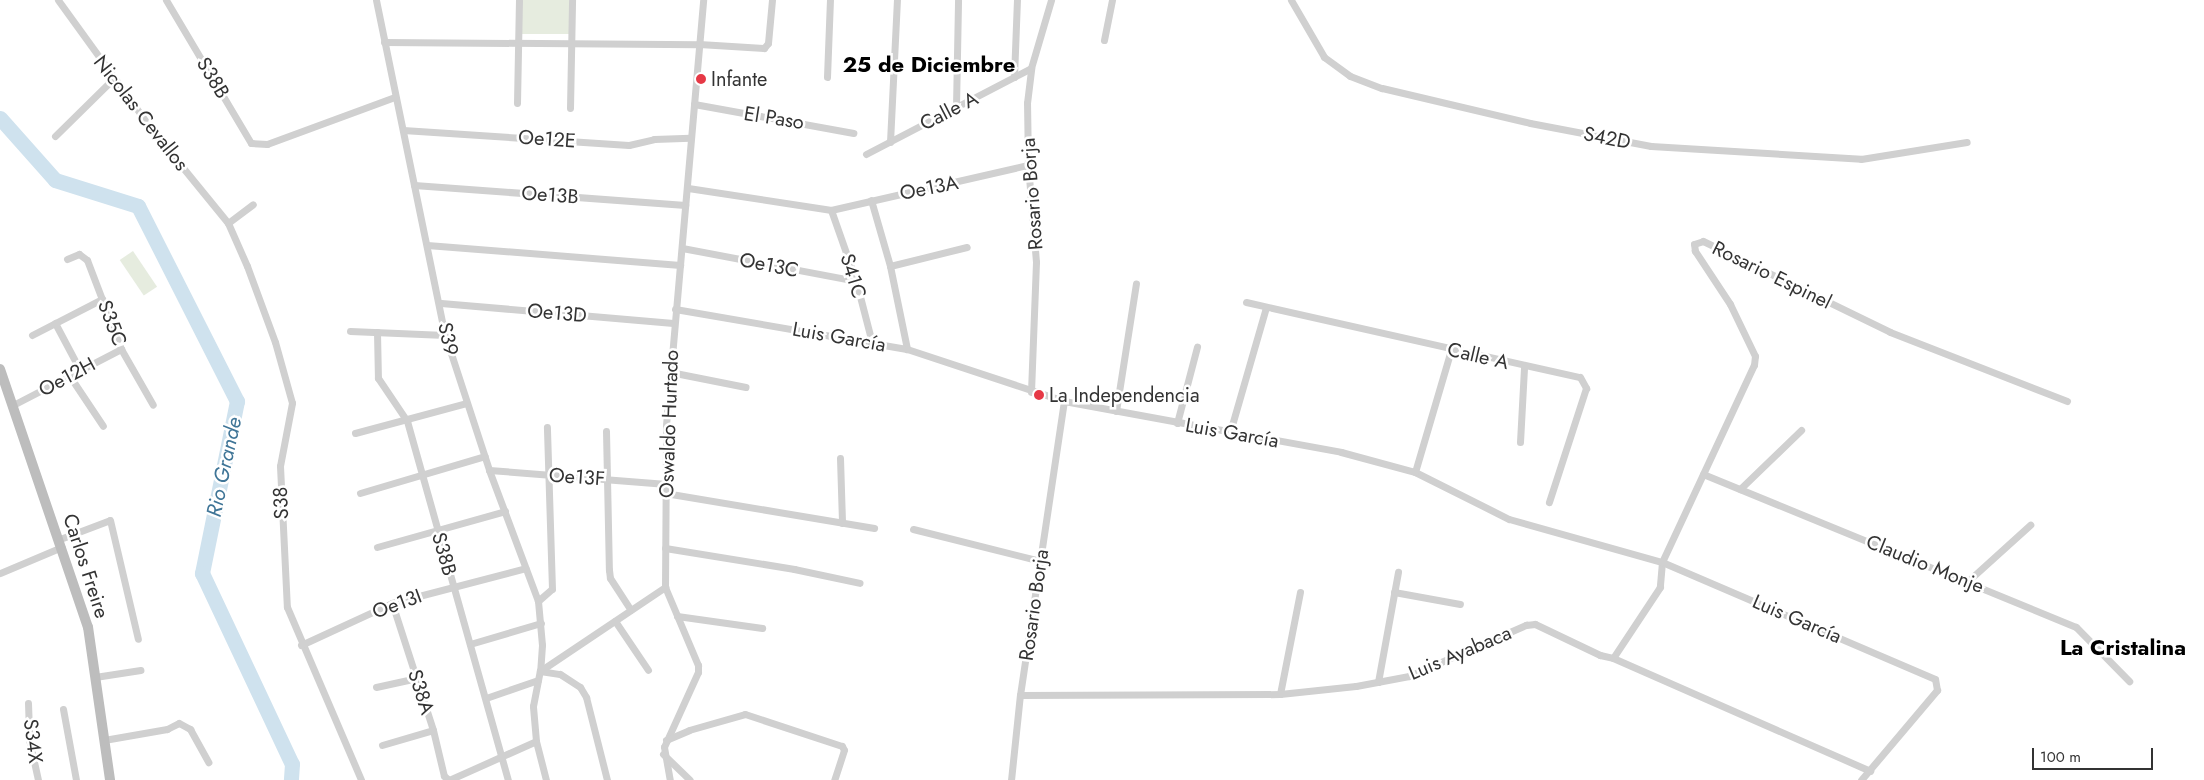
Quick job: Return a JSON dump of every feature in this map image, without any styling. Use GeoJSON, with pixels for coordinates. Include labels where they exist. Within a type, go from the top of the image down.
{"type":"FeatureCollection","features":[{"type":"Feature","properties":{"kind":"street","name":"Nicolas Cevallos"},"geometry":{"type":"LineString","coordinates":[[58,0],[114,78],[228,223]]}},
{"type":"Feature","properties":{"kind":"street","name":"S38B"},"geometry":{"type":"LineString","coordinates":[[166,0],[251,143],[267,144],[395,97]]}},
{"type":"Feature","properties":{"kind":"street","name":"S39"},"geometry":{"type":"LineString","coordinates":[[376,0],[426,245],[441,303],[445,335],[484,456],[538,601],[541,623],[540,671]]}},
{"type":"Feature","properties":{"kind":"street"},"geometry":{"type":"LineString","coordinates":[[517,103],[519,0]]}},
{"type":"Feature","properties":{"kind":"street"},"geometry":{"type":"LineString","coordinates":[[570,108],[572,0]]}},
{"type":"Feature","properties":{"kind":"street","name":"Oswaldo Hurtado"},"geometry":{"type":"LineString","coordinates":[[665,587],[666,484],[673,323],[688,188],[690,138],[703,0]]}},
{"type":"Feature","properties":{"kind":"street"},"geometry":{"type":"LineString","coordinates":[[384,42],[571,45],[699,44],[766,47],[772,0]]}},
{"type":"Feature","properties":{"kind":"street"},"geometry":{"type":"LineString","coordinates":[[827,77],[830,0]]}},
{"type":"Feature","properties":{"kind":"street"},"geometry":{"type":"LineString","coordinates":[[890,142],[897,0]]}},
{"type":"Feature","properties":{"kind":"street"},"geometry":{"type":"LineString","coordinates":[[956,107],[958,0]]}},
{"type":"Feature","properties":{"kind":"street"},"geometry":{"type":"LineString","coordinates":[[1014,77],[1017,0]]}},
{"type":"Feature","properties":{"kind":"street","name":"Rosario Borja"},"geometry":{"type":"LineString","coordinates":[[1030,392],[1036,262],[1028,165],[1027,103],[1032,68],[1051,0]]}},
{"type":"Feature","properties":{"kind":"street"},"geometry":{"type":"LineString","coordinates":[[1104,40],[1112,0]]}},
{"type":"Feature","properties":{"kind":"street","name":"S42D"},"geometry":{"type":"LineString","coordinates":[[1291,0],[1324,57],[1350,76],[1382,88],[1530,123],[1651,146],[1861,159],[1967,142]]}},
{"type":"Feature","properties":{"kind":"street","name":"Calle A"},"geometry":{"type":"LineString","coordinates":[[866,154],[1032,68]]}},
{"type":"Feature","properties":{"kind":"street"},"geometry":{"type":"LineString","coordinates":[[54,136],[114,78]]}},
{"type":"Feature","properties":{"kind":"street","name":"El Paso"},"geometry":{"type":"LineString","coordinates":[[694,104],[853,133]]}},
{"type":"Feature","properties":{"kind":"street","name":"Oe12E"},"geometry":{"type":"LineString","coordinates":[[403,130],[629,144],[654,138],[690,138]]}},
{"type":"Feature","properties":{"kind":"street","name":"Oe13A"},"geometry":{"type":"LineString","coordinates":[[831,210],[1028,165]]}},
{"type":"Feature","properties":{"kind":"street","name":"Oe13B"},"geometry":{"type":"LineString","coordinates":[[414,185],[686,206]]}},
{"type":"Feature","properties":{"kind":"street"},"geometry":{"type":"LineString","coordinates":[[688,188],[831,210]]}},
{"type":"Feature","properties":{"kind":"street"},"geometry":{"type":"LineString","coordinates":[[872,200],[890,266],[907,349]]}},
{"type":"Feature","properties":{"kind":"street"},"geometry":{"type":"LineString","coordinates":[[228,223],[253,204]]}},
{"type":"Feature","properties":{"kind":"street","name":"S41C"},"geometry":{"type":"LineString","coordinates":[[831,210],[856,281],[872,343]]}},
{"type":"Feature","properties":{"kind":"street","name":"S38"},"geometry":{"type":"LineString","coordinates":[[228,223],[275,342],[292,403],[280,466],[286,602],[301,645],[361,780]]}},
{"type":"Feature","properties":{"kind":"street","name":"Rosario Espinel"},"geometry":{"type":"LineString","coordinates":[[1662,562],[1754,365],[1754,356],[1730,304],[1695,250],[1694,244],[1699,241],[1890,332],[2067,401]]}},
{"type":"Feature","properties":{"kind":"street"},"geometry":{"type":"LineString","coordinates":[[426,245],[680,265]]}},
{"type":"Feature","properties":{"kind":"street","name":"Oe13C"},"geometry":{"type":"LineString","coordinates":[[682,248],[856,281]]}},
{"type":"Feature","properties":{"kind":"street"},"geometry":{"type":"LineString","coordinates":[[890,266],[967,248]]}},
{"type":"Feature","properties":{"kind":"street","name":"S35C"},"geometry":{"type":"LineString","coordinates":[[67,259],[79,254],[85,256],[121,349],[153,405]]}},
{"type":"Feature","properties":{"kind":"street"},"geometry":{"type":"LineString","coordinates":[[1116,411],[1136,284]]}},
{"type":"Feature","properties":{"kind":"street"},"geometry":{"type":"LineString","coordinates":[[32,335],[102,299]]}},
{"type":"Feature","properties":{"kind":"street","name":"Calle A"},"geometry":{"type":"LineString","coordinates":[[1246,302],[1451,350],[1580,376],[1586,386],[1549,502]]}},
{"type":"Feature","properties":{"kind":"street","name":"Oe13D"},"geometry":{"type":"LineString","coordinates":[[441,303],[673,323]]}},
{"type":"Feature","properties":{"kind":"street"},"geometry":{"type":"LineString","coordinates":[[1230,432],[1266,307]]}},
{"type":"Feature","properties":{"kind":"street","name":"Luis García"},"geometry":{"type":"LineString","coordinates":[[675,309],[907,349],[1030,392],[1064,401],[1341,452],[1416,472],[1509,519],[1662,562],[1932,676],[1938,682],[1937,690],[1870,771]]}},
{"type":"Feature","properties":{"kind":"street"},"geometry":{"type":"LineString","coordinates":[[55,323],[80,370]]}},
{"type":"Feature","properties":{"kind":"street"},"geometry":{"type":"LineString","coordinates":[[350,332],[445,335]]}},
{"type":"Feature","properties":{"kind":"street","name":"S38B"},"geometry":{"type":"LineString","coordinates":[[377,332],[380,381],[407,421],[508,780]]}},
{"type":"Feature","properties":{"kind":"street"},"geometry":{"type":"LineString","coordinates":[[1177,423],[1197,347]]}},
{"type":"Feature","properties":{"kind":"street","name":"Oe12H"},"geometry":{"type":"LineString","coordinates":[[13,405],[121,349]]}},
{"type":"Feature","properties":{"kind":"street"},"geometry":{"type":"LineString","coordinates":[[1416,472],[1451,350]]}},
{"type":"Feature","properties":{"kind":"street"},"geometry":{"type":"LineString","coordinates":[[1520,442],[1524,366]]}},
{"type":"Feature","properties":{"kind":"street","name":"Carlos Freire"},"geometry":{"type":"LineString","coordinates":[[0,369],[61,543],[88,627],[110,780]]}},
{"type":"Feature","properties":{"kind":"street"},"geometry":{"type":"LineString","coordinates":[[670,372],[746,387]]}},
{"type":"Feature","properties":{"kind":"street"},"geometry":{"type":"LineString","coordinates":[[70,375],[104,426]]}},
{"type":"Feature","properties":{"kind":"street","name":"Rosario Borja"},"geometry":{"type":"LineString","coordinates":[[1011,780],[1020,695],[1064,401]]}},
{"type":"Feature","properties":{"kind":"street"},"geometry":{"type":"LineString","coordinates":[[354,433],[407,421],[466,403]]}},
{"type":"Feature","properties":{"kind":"street"},"geometry":{"type":"LineString","coordinates":[[538,601],[552,589],[546,427]]}},
{"type":"Feature","properties":{"kind":"street"},"geometry":{"type":"LineString","coordinates":[[606,430],[610,578],[631,610]]}},
{"type":"Feature","properties":{"kind":"street"},"geometry":{"type":"LineString","coordinates":[[1740,489],[1801,430]]}},
{"type":"Feature","properties":{"kind":"street"},"geometry":{"type":"LineString","coordinates":[[360,493],[484,456]]}},
{"type":"Feature","properties":{"kind":"street"},"geometry":{"type":"LineString","coordinates":[[840,458],[842,523]]}},
{"type":"Feature","properties":{"kind":"street","name":"Oe13F"},"geometry":{"type":"LineString","coordinates":[[489,470],[666,484]]}},
{"type":"Feature","properties":{"kind":"street","name":"Claudio Monje"},"geometry":{"type":"LineString","coordinates":[[1703,474],[1968,581],[2076,627],[2130,681]]}},
{"type":"Feature","properties":{"kind":"street"},"geometry":{"type":"LineString","coordinates":[[666,493],[874,528]]}},
{"type":"Feature","properties":{"kind":"street"},"geometry":{"type":"LineString","coordinates":[[377,547],[506,511]]}},
{"type":"Feature","properties":{"kind":"street"},"geometry":{"type":"LineString","coordinates":[[0,573],[110,520],[138,639]]}},
{"type":"Feature","properties":{"kind":"street"},"geometry":{"type":"LineString","coordinates":[[1968,581],[2030,524]]}},
{"type":"Feature","properties":{"kind":"street"},"geometry":{"type":"LineString","coordinates":[[913,529],[1040,561]]}},
{"type":"Feature","properties":{"kind":"street"},"geometry":{"type":"LineString","coordinates":[[665,548],[794,568],[860,583]]}},
{"type":"Feature","properties":{"kind":"street"},"geometry":{"type":"LineString","coordinates":[[1613,658],[1660,587],[1662,562]]}},
{"type":"Feature","properties":{"kind":"street","name":"Oe13I"},"geometry":{"type":"LineString","coordinates":[[301,645],[392,603],[526,568]]}},
{"type":"Feature","properties":{"kind":"street"},"geometry":{"type":"LineString","coordinates":[[1378,682],[1398,572]]}},
{"type":"Feature","properties":{"kind":"street"},"geometry":{"type":"LineString","coordinates":[[546,780],[536,741],[533,706],[540,671],[665,587],[698,672],[666,740],[663,754],[670,780]]}},
{"type":"Feature","properties":{"kind":"street"},"geometry":{"type":"LineString","coordinates":[[1280,694],[1300,592]]}},
{"type":"Feature","properties":{"kind":"street"},"geometry":{"type":"LineString","coordinates":[[1394,592],[1460,604]]}},
{"type":"Feature","properties":{"kind":"street","name":"S38A"},"geometry":{"type":"LineString","coordinates":[[392,603],[433,730],[444,776],[449,780]]}},
{"type":"Feature","properties":{"kind":"street"},"geometry":{"type":"LineString","coordinates":[[677,616],[762,628]]}},
{"type":"Feature","properties":{"kind":"street"},"geometry":{"type":"LineString","coordinates":[[614,621],[648,670]]}},
{"type":"Feature","properties":{"kind":"street"},"geometry":{"type":"LineString","coordinates":[[470,644],[541,623]]}},
{"type":"Feature","properties":{"kind":"street","name":"Luis Ayabaca"},"geometry":{"type":"LineString","coordinates":[[1020,695],[1280,694],[1378,682],[1410,676],[1526,625],[1535,624],[1600,655],[1613,658],[1870,771]]}},
{"type":"Feature","properties":{"kind":"street"},"geometry":{"type":"LineString","coordinates":[[95,677],[140,670]]}},
{"type":"Feature","properties":{"kind":"street"},"geometry":{"type":"LineString","coordinates":[[540,671],[560,674],[580,687],[586,697],[607,780]]}},
{"type":"Feature","properties":{"kind":"street"},"geometry":{"type":"LineString","coordinates":[[376,687],[416,678]]}},
{"type":"Feature","properties":{"kind":"street"},"geometry":{"type":"LineString","coordinates":[[486,698],[538,680]]}},
{"type":"Feature","properties":{"kind":"street","name":"S34X"},"geometry":{"type":"LineString","coordinates":[[28,703],[29,739],[38,780]]}},
{"type":"Feature","properties":{"kind":"street"},"geometry":{"type":"LineString","coordinates":[[63,709],[76,780]]}},
{"type":"Feature","properties":{"kind":"street"},"geometry":{"type":"LineString","coordinates":[[666,740],[689,730],[745,714],[842,746],[844,750],[834,780]]}},
{"type":"Feature","properties":{"kind":"street"},"geometry":{"type":"LineString","coordinates":[[104,740],[167,729],[179,723],[190,729],[208,762]]}},
{"type":"Feature","properties":{"kind":"street"},"geometry":{"type":"LineString","coordinates":[[382,745],[433,730]]}},
{"type":"Feature","properties":{"kind":"street"},"geometry":{"type":"LineString","coordinates":[[449,780],[500,755],[536,741]]}},
{"type":"Feature","properties":{"kind":"street"},"geometry":{"type":"LineString","coordinates":[[663,754],[690,780]]}},
{"type":"Feature","properties":{"kind":"street"},"geometry":{"type":"LineString","coordinates":[[1861,780],[1870,771]]}},
{"type":"Feature","properties":{"kind":"shaded area"},"geometry":{"type":"Polygon","coordinates":[[[522,0],[569,0],[569,34],[522,34],[522,0]]]}},
{"type":"Feature","properties":{"kind":"shaded area"},"geometry":{"type":"Polygon","coordinates":[[[133,251],[157,287],[144,296],[120,260],[133,251]]]}},
{"type":"Feature","properties":{"kind":"waterway","name":"Rio Grande"},"geometry":{"type":"LineString","coordinates":[[0,118],[55,180],[138,206],[237,401],[202,573],[292,764],[291,780]]}},
{"type":"Feature","properties":{"kind":"place","name":"Infante"},"geometry":{"type":"Point","coordinates":[701,79]}},
{"type":"Feature","properties":{"kind":"place","name":"La Independencia"},"geometry":{"type":"Point","coordinates":[1039,395]}},
{"type":"Feature","properties":{"kind":"district","name":"25 de Diciembre"},"geometry":{"type":"Point","coordinates":[929,65]}},
{"type":"Feature","properties":{"kind":"district","name":"La Cristalina"},"geometry":{"type":"Point","coordinates":[2123,648]}}]}
